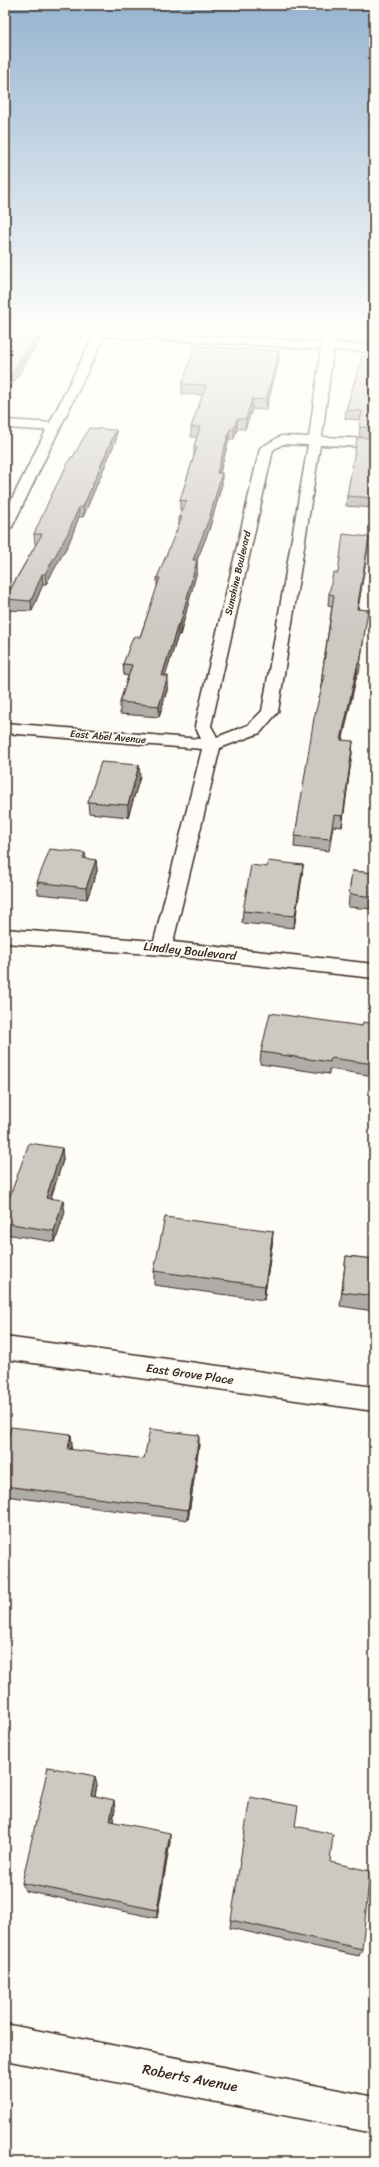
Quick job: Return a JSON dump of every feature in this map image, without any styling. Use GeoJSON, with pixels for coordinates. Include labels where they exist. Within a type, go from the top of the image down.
{"type":"FeatureCollection","features":[{"type":"Feature","properties":{"kind":"street"},"geometry":{"type":"LineString","coordinates":[[5,527],[55,428]]}},
{"type":"Feature","properties":{"kind":"street"},"geometry":{"type":"LineString","coordinates":[[162,948],[212,745],[254,729],[270,712],[317,428]]}},
{"type":"Feature","properties":{"kind":"street","name":"Sunshine Boulevard"},"geometry":{"type":"LineString","coordinates":[[212,745],[203,726],[267,448],[281,440],[374,443]]}},
{"type":"Feature","properties":{"kind":"street","name":"East Abel Avenue"},"geometry":{"type":"LineString","coordinates":[[5,728],[212,745]]}},
{"type":"Feature","properties":{"kind":"street","name":"Lindley Boulevard"},"geometry":{"type":"LineString","coordinates":[[5,936],[162,948],[374,970]]}},
{"type":"Feature","properties":{"kind":"street","name":"East Grove Place"},"geometry":{"type":"LineString","coordinates":[[5,1348],[374,1399]]}},
{"type":"Feature","properties":{"kind":"street","name":"Roberts Avenue"},"geometry":{"type":"LineString","coordinates":[[5,2042],[374,2115]]}},
{"type":"Feature","properties":{"kind":"building"},"geometry":{"type":"Polygon","coordinates":[[[89,428],[116,430],[83,507],[79,507],[68,533],[45,574],[42,574],[31,601],[5,599],[42,534],[34,534],[51,496],[71,457],[73,457],[89,428]]]}},
{"type":"Feature","properties":{"kind":"building"},"geometry":{"type":"Polygon","coordinates":[[[200,428],[234,428],[230,429],[217,473],[222,473],[209,519],[193,560],[197,560],[180,624],[178,624],[162,676],[168,676],[159,706],[120,702],[132,665],[123,664],[133,637],[140,637],[160,578],[157,578],[182,517],[179,517],[187,501],[180,500],[197,447],[194,446],[200,428]]]}},
{"type":"Feature","properties":{"kind":"building"},"geometry":{"type":"Polygon","coordinates":[[[374,437],[374,498],[347,496],[357,438],[374,437]]]}},
{"type":"Feature","properties":{"kind":"building"},"geometry":{"type":"Polygon","coordinates":[[[343,534],[369,537],[357,609],[368,610],[360,663],[358,663],[341,740],[353,741],[343,816],[334,815],[330,839],[295,836],[314,718],[325,675],[322,675],[334,595],[329,594],[333,573],[338,573],[343,534]]]}},
{"type":"Feature","properties":{"kind":"building"},"geometry":{"type":"Polygon","coordinates":[[[101,762],[139,765],[128,805],[88,802],[101,762]]]}},
{"type":"Feature","properties":{"kind":"building"},"geometry":{"type":"Polygon","coordinates":[[[50,849],[85,853],[83,858],[96,860],[86,888],[37,882],[50,849]]]}},
{"type":"Feature","properties":{"kind":"building"},"geometry":{"type":"Polygon","coordinates":[[[268,861],[303,865],[295,916],[243,911],[251,865],[267,867],[268,861]]]}},
{"type":"Feature","properties":{"kind":"building"},"geometry":{"type":"Polygon","coordinates":[[[352,871],[374,873],[374,897],[349,894],[352,871]]]}},
{"type":"Feature","properties":{"kind":"building"},"geometry":{"type":"Polygon","coordinates":[[[270,1013],[362,1026],[363,1022],[374,1024],[374,1064],[331,1058],[330,1062],[261,1052],[270,1013]]]}},
{"type":"Feature","properties":{"kind":"building"},"geometry":{"type":"Polygon","coordinates":[[[29,1143],[62,1148],[46,1198],[63,1200],[54,1231],[5,1223],[5,1210],[29,1143]]]}},
{"type":"Feature","properties":{"kind":"building"},"geometry":{"type":"Polygon","coordinates":[[[165,1217],[273,1231],[265,1286],[154,1271],[165,1217]]]}},
{"type":"Feature","properties":{"kind":"building"},"geometry":{"type":"Polygon","coordinates":[[[346,1256],[374,1259],[374,1296],[342,1292],[346,1256]]]}},
{"type":"Feature","properties":{"kind":"building"},"geometry":{"type":"Polygon","coordinates":[[[11,1427],[71,1434],[68,1449],[144,1459],[150,1429],[199,1435],[188,1510],[5,1486],[5,1450],[11,1427]]]}},
{"type":"Feature","properties":{"kind":"building"},"geometry":{"type":"Polygon","coordinates":[[[48,1767],[95,1776],[91,1795],[114,1800],[110,1821],[170,1833],[157,1910],[22,1883],[48,1767]]]}},
{"type":"Feature","properties":{"kind":"building"},"geometry":{"type":"Polygon","coordinates":[[[250,1797],[298,1806],[295,1826],[333,1834],[330,1862],[370,1871],[362,1949],[231,1920],[250,1797]]]}}]}
